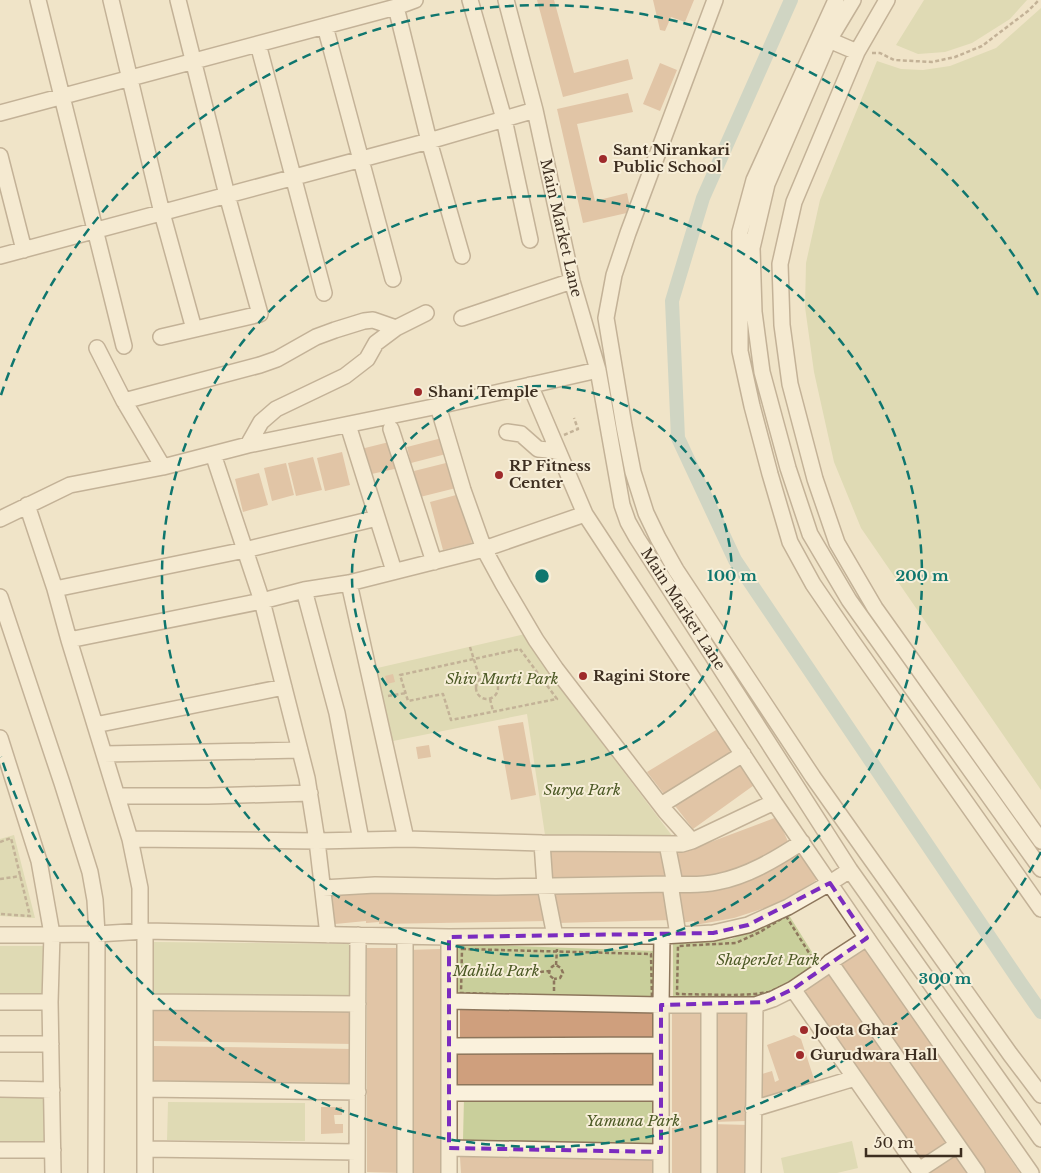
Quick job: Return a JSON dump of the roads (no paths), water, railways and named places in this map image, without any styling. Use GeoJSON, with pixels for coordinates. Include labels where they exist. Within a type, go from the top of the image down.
{"type":"FeatureCollection","features":[{"type":"Feature","properties":{"kind":"street"},"geometry":{"type":"LineString","coordinates":[[38,0],[124,346]]}},
{"type":"Feature","properties":{"kind":"street"},"geometry":{"type":"LineString","coordinates":[[111,0],[162,212],[194,329]]}},
{"type":"Feature","properties":{"kind":"street"},"geometry":{"type":"LineString","coordinates":[[161,337],[260,314],[227,195],[178,0]]}},
{"type":"Feature","properties":{"kind":"street"},"geometry":{"type":"LineString","coordinates":[[0,113],[396,7],[415,0]]}},
{"type":"Feature","properties":{"kind":"street"},"geometry":{"type":"LineString","coordinates":[[470,0],[504,119],[530,240]]}},
{"type":"Feature","properties":{"kind":"street","name":"Main Market Lane"},"geometry":{"type":"LineString","coordinates":[[506,0],[535,110],[572,281],[598,370],[622,504],[628,522],[850,870],[1041,1139]]}},
{"type":"Feature","properties":{"kind":"street"},"geometry":{"type":"LineString","coordinates":[[715,0],[628,233],[614,275],[606,318],[633,472],[646,513],[676,570],[855,837],[1041,1095]]}},
{"type":"Feature","properties":{"kind":"street"},"geometry":{"type":"LineString","coordinates":[[836,0],[754,180],[740,232],[740,351],[752,406],[790,542],[814,584],[1041,910]]}},
{"type":"Feature","properties":{"kind":"street"},"geometry":{"type":"LineString","coordinates":[[853,0],[829,40],[767,184],[752,248],[754,312],[762,372],[788,468],[810,534],[849,600],[1041,869]]}},
{"type":"Feature","properties":{"kind":"street"},"geometry":{"type":"LineString","coordinates":[[887,0],[857,52],[794,202],[780,264],[782,325],[790,384],[815,479],[837,543],[875,608],[1041,841]]}},
{"type":"Feature","properties":{"kind":"street"},"geometry":{"type":"LineString","coordinates":[[396,7],[429,141],[462,256]]}},
{"type":"Feature","properties":{"kind":"street"},"geometry":{"type":"LineString","coordinates":[[325,26],[393,279]]}},
{"type":"Feature","properties":{"kind":"street"},"geometry":{"type":"LineString","coordinates":[[829,40],[857,52]]}},
{"type":"Feature","properties":{"kind":"street"},"geometry":{"type":"LineString","coordinates":[[258,44],[324,293]]}},
{"type":"Feature","properties":{"kind":"street"},"geometry":{"type":"LineString","coordinates":[[0,256],[429,141],[535,110]]}},
{"type":"Feature","properties":{"kind":"street"},"geometry":{"type":"LineString","coordinates":[[0,156],[24,250]]}},
{"type":"Feature","properties":{"kind":"street"},"geometry":{"type":"LineString","coordinates":[[462,318],[572,281]]}},
{"type":"Feature","properties":{"kind":"street"},"geometry":{"type":"LineString","coordinates":[[248,445],[261,422],[276,409],[345,376],[367,359],[376,343],[396,328],[426,313]]}},
{"type":"Feature","properties":{"kind":"street"},"geometry":{"type":"LineString","coordinates":[[124,401],[260,365],[277,359],[316,337],[364,321],[373,320],[396,328]]}},
{"type":"Feature","properties":{"kind":"street"},"geometry":{"type":"LineString","coordinates":[[97,348],[124,401],[163,467]]}},
{"type":"Feature","properties":{"kind":"street"},"geometry":{"type":"LineString","coordinates":[[0,519],[70,486],[163,467],[248,445],[438,406],[598,370]]}},
{"type":"Feature","properties":{"kind":"street"},"geometry":{"type":"LineString","coordinates":[[530,385],[585,514],[774,802],[1032,1173]]}},
{"type":"Feature","properties":{"kind":"street"},"geometry":{"type":"LineString","coordinates":[[438,406],[463,490],[484,549],[536,640],[556,669],[661,805],[692,841]]}},
{"type":"Feature","properties":{"kind":"street"},"geometry":{"type":"LineString","coordinates":[[348,424],[394,571]]}},
{"type":"Feature","properties":{"kind":"street"},"geometry":{"type":"LineString","coordinates":[[391,429],[434,562]]}},
{"type":"Feature","properties":{"kind":"street"},"geometry":{"type":"LineString","coordinates":[[507,432],[521,434],[538,449],[558,451]]}},
{"type":"Feature","properties":{"kind":"street"},"geometry":{"type":"LineString","coordinates":[[213,454],[262,601],[307,778],[317,841],[328,935]]}},
{"type":"Feature","properties":{"kind":"street"},"geometry":{"type":"LineString","coordinates":[[27,505],[55,589],[130,840],[140,888],[140,927],[145,931]]}},
{"type":"Feature","properties":{"kind":"street"},"geometry":{"type":"LineString","coordinates":[[69,640],[262,601],[304,590],[349,583],[484,549],[585,514]]}},
{"type":"Feature","properties":{"kind":"street"},"geometry":{"type":"LineString","coordinates":[[55,589],[244,550],[378,518]]}},
{"type":"Feature","properties":{"kind":"street"},"geometry":{"type":"LineString","coordinates":[[349,583],[406,839]]}},
{"type":"Feature","properties":{"kind":"street"},"geometry":{"type":"LineString","coordinates":[[304,590],[337,713],[361,840]]}},
{"type":"Feature","properties":{"kind":"street"},"geometry":{"type":"LineString","coordinates":[[0,597],[90,872],[97,934],[96,1173]]}},
{"type":"Feature","properties":{"kind":"street"},"geometry":{"type":"LineString","coordinates":[[95,725],[284,687]]}},
{"type":"Feature","properties":{"kind":"street"},"geometry":{"type":"LineString","coordinates":[[0,738],[39,861],[52,934],[50,1002],[53,1173]]}},
{"type":"Feature","properties":{"kind":"street"},"geometry":{"type":"LineString","coordinates":[[104,754],[300,750]]}},
{"type":"Feature","properties":{"kind":"street"},"geometry":{"type":"LineString","coordinates":[[661,805],[743,754]]}},
{"type":"Feature","properties":{"kind":"street"},"geometry":{"type":"LineString","coordinates":[[117,796],[310,794]]}},
{"type":"Feature","properties":{"kind":"street"},"geometry":{"type":"LineString","coordinates":[[130,840],[317,841],[406,839],[542,843],[682,844],[774,802]]}},
{"type":"Feature","properties":{"kind":"street"},"geometry":{"type":"LineString","coordinates":[[323,888],[375,885],[496,887],[694,885],[719,882],[747,873],[775,860],[802,842]]}},
{"type":"Feature","properties":{"kind":"street"},"geometry":{"type":"LineString","coordinates":[[542,843],[545,886],[556,945]]}},
{"type":"Feature","properties":{"kind":"street"},"geometry":{"type":"LineString","coordinates":[[667,844],[678,935]]}},
{"type":"Feature","properties":{"kind":"street"},"geometry":{"type":"LineString","coordinates":[[0,936],[145,931],[450,937],[556,945],[713,933],[748,925],[788,907],[850,870]]}},
{"type":"Feature","properties":{"kind":"street"},"geometry":{"type":"LineString","coordinates":[[145,931],[145,1173]]}},
{"type":"Feature","properties":{"kind":"street"},"geometry":{"type":"LineString","coordinates":[[357,1173],[358,935]]}},
{"type":"Feature","properties":{"kind":"street"},"geometry":{"type":"LineString","coordinates":[[661,1173],[662,1005],[667,974],[662,936]]}},
{"type":"Feature","properties":{"kind":"street"},"geometry":{"type":"LineString","coordinates":[[405,937],[405,1173]]}},
{"type":"Feature","properties":{"kind":"street"},"geometry":{"type":"LineString","coordinates":[[449,1173],[450,937]]}},
{"type":"Feature","properties":{"kind":"street"},"geometry":{"type":"LineString","coordinates":[[449,1001],[662,1005],[755,1005],[775,1002],[867,938]]}},
{"type":"Feature","properties":{"kind":"street"},"geometry":{"type":"LineString","coordinates":[[830,962],[976,1173]]}},
{"type":"Feature","properties":{"kind":"street"},"geometry":{"type":"LineString","coordinates":[[793,989],[920,1172],[957,1145]]}},
{"type":"Feature","properties":{"kind":"street"},"geometry":{"type":"LineString","coordinates":[[0,1002],[50,1002]]}},
{"type":"Feature","properties":{"kind":"street"},"geometry":{"type":"LineString","coordinates":[[146,1002],[358,1004]]}},
{"type":"Feature","properties":{"kind":"street"},"geometry":{"type":"LineString","coordinates":[[709,1005],[709,1173]]}},
{"type":"Feature","properties":{"kind":"street"},"geometry":{"type":"LineString","coordinates":[[753,1173],[755,1005]]}},
{"type":"Feature","properties":{"kind":"street"},"geometry":{"type":"LineString","coordinates":[[0,1044],[51,1044]]}},
{"type":"Feature","properties":{"kind":"street"},"geometry":{"type":"LineString","coordinates":[[449,1046],[661,1045]]}},
{"type":"Feature","properties":{"kind":"street"},"geometry":{"type":"LineString","coordinates":[[753,1109],[855,1078]]}},
{"type":"Feature","properties":{"kind":"street"},"geometry":{"type":"LineString","coordinates":[[0,1089],[52,1090]]}},
{"type":"Feature","properties":{"kind":"street"},"geometry":{"type":"LineString","coordinates":[[145,1089],[358,1092]]}},
{"type":"Feature","properties":{"kind":"street"},"geometry":{"type":"LineString","coordinates":[[449,1093],[661,1093]]}},
{"type":"Feature","properties":{"kind":"street"},"geometry":{"type":"LineString","coordinates":[[449,1148],[661,1152]]}},
{"type":"Feature","properties":{"kind":"street"},"geometry":{"type":"LineString","coordinates":[[145,1149],[357,1152]]}},
{"type":"Feature","properties":{"kind":"street"},"geometry":{"type":"LineString","coordinates":[[0,1150],[53,1150]]}},
{"type":"Feature","properties":{"kind":"waterway"},"geometry":{"type":"LineString","coordinates":[[791,0],[703,198],[672,301],[678,438],[735,560],[1041,1012]]}},
{"type":"Feature","properties":{"kind":"place","name":"Sant Nirankari Public School"},"geometry":{"type":"Point","coordinates":[603,159]}},
{"type":"Feature","properties":{"kind":"place","name":"Shani Temple"},"geometry":{"type":"Point","coordinates":[418,392]}},
{"type":"Feature","properties":{"kind":"place","name":"RP Fitness Center"},"geometry":{"type":"Point","coordinates":[499,475]}},
{"type":"Feature","properties":{"kind":"place","name":"Ragini Store"},"geometry":{"type":"Point","coordinates":[583,676]}},
{"type":"Feature","properties":{"kind":"place","name":"Joota Ghar"},"geometry":{"type":"Point","coordinates":[804,1030]}},
{"type":"Feature","properties":{"kind":"place","name":"Gurudwara Hall"},"geometry":{"type":"Point","coordinates":[800,1055]}},
{"type":"Feature","properties":{"kind":"park label","name":"Shiv Murti Park"},"geometry":{"type":"Point","coordinates":[502,679]}},
{"type":"Feature","properties":{"kind":"park label","name":"Surya Park"},"geometry":{"type":"Point","coordinates":[582,790]}},
{"type":"Feature","properties":{"kind":"park label","name":"ShaperJet Park"},"geometry":{"type":"Point","coordinates":[768,960]}},
{"type":"Feature","properties":{"kind":"park label","name":"Mahila Park"},"geometry":{"type":"Point","coordinates":[496,971]}},
{"type":"Feature","properties":{"kind":"park label","name":"Yamuna Park"},"geometry":{"type":"Point","coordinates":[633,1121]}}]}
